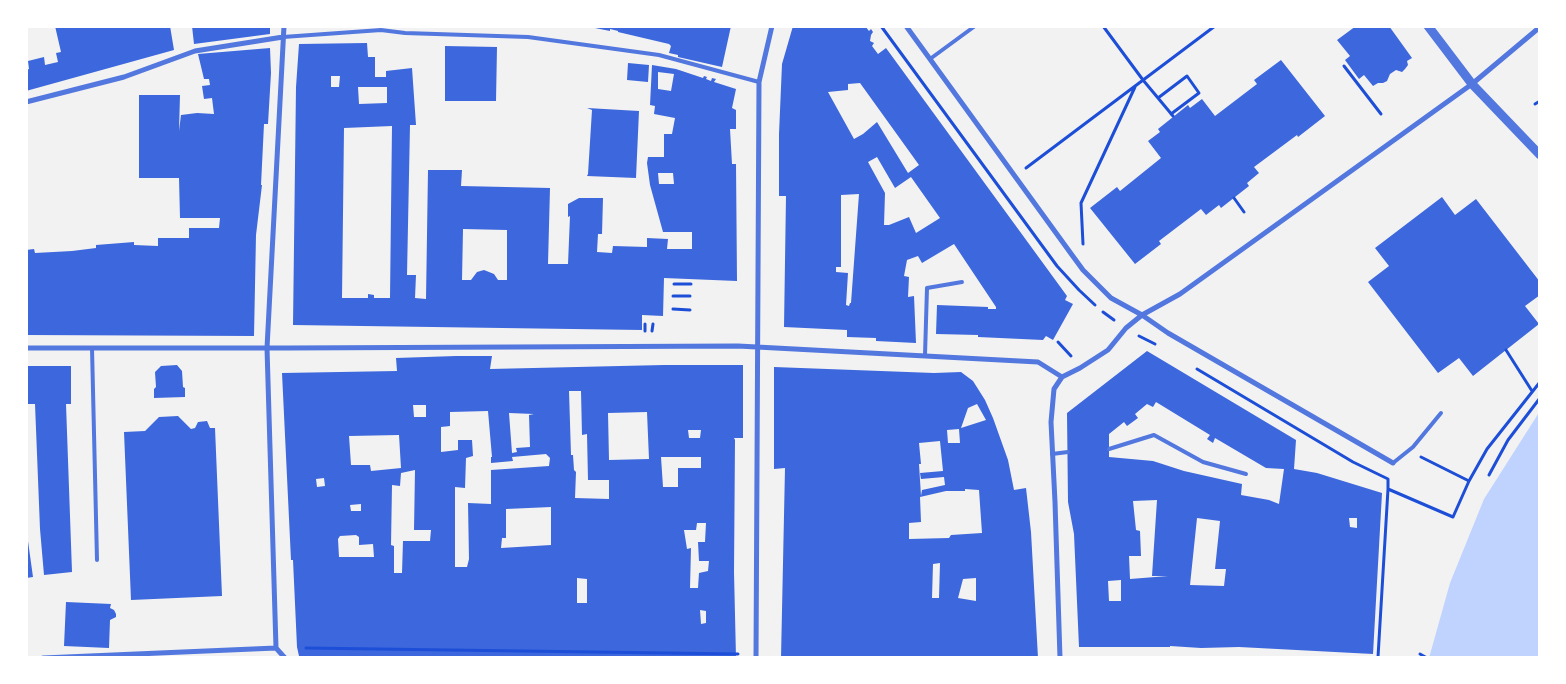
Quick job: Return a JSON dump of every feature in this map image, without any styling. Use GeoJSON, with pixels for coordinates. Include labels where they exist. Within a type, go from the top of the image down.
{"type":"FeatureCollection","features":[{"type":"Feature","properties":{"kind":"street"},"geometry":{"type":"LineString","coordinates":[[284,26],[268,348],[276,648],[285,658]]}},
{"type":"Feature","properties":{"kind":"street"},"geometry":{"type":"LineString","coordinates":[[756,658],[759,82],[772,26]]}},
{"type":"Feature","properties":{"kind":"street"},"geometry":{"type":"LineString","coordinates":[[906,26],[1083,270],[1111,298],[1393,463]]}},
{"type":"Feature","properties":{"kind":"street"},"geometry":{"type":"LineString","coordinates":[[1428,26],[1472,84],[1540,155]]}},
{"type":"Feature","properties":{"kind":"street"},"geometry":{"type":"LineString","coordinates":[[1060,658],[1050,422],[1054,389],[1062,376],[1080,368],[1108,350],[1126,328],[1142,315],[1180,294],[1472,84],[1540,28]]}},
{"type":"Feature","properties":{"kind":"street"},"geometry":{"type":"LineString","coordinates":[[26,102],[124,77],[195,51],[283,37]]}},
{"type":"Feature","properties":{"kind":"street"},"geometry":{"type":"LineString","coordinates":[[26,348],[758,346],[1038,362],[1062,376]]}},
{"type":"Feature","properties":{"kind":"street"},"geometry":{"type":"LineString","coordinates":[[43,658],[276,648]]}},
{"type":"Feature","properties":{"kind":"lane"},"geometry":{"type":"LineString","coordinates":[[930,59],[975,26]]}},
{"type":"Feature","properties":{"kind":"lane"},"geometry":{"type":"LineString","coordinates":[[283,37],[381,30],[405,33],[528,37],[659,55],[759,82]]}},
{"type":"Feature","properties":{"kind":"lane"},"geometry":{"type":"LineString","coordinates":[[925,356],[927,288],[962,282]]}},
{"type":"Feature","properties":{"kind":"lane"},"geometry":{"type":"LineString","coordinates":[[92,348],[97,560]]}},
{"type":"Feature","properties":{"kind":"lane"},"geometry":{"type":"LineString","coordinates":[[1393,463],[1413,448],[1441,413]]}},
{"type":"Feature","properties":{"kind":"lane"},"geometry":{"type":"LineString","coordinates":[[1109,449],[1154,435],[1203,462],[1246,474]]}},
{"type":"Feature","properties":{"kind":"lane"},"geometry":{"type":"LineString","coordinates":[[1052,454],[1068,452]]}},
{"type":"Feature","properties":{"kind":"path"},"geometry":{"type":"LineString","coordinates":[[881,26],[1057,266],[1100,310],[1117,323]]}},
{"type":"Feature","properties":{"kind":"path"},"geometry":{"type":"LineString","coordinates":[[1103,26],[1143,80],[1172,115],[1199,93],[1187,76],[1158,98]]}},
{"type":"Feature","properties":{"kind":"path"},"geometry":{"type":"LineString","coordinates":[[1026,168],[1215,26]]}},
{"type":"Feature","properties":{"kind":"path"},"geometry":{"type":"LineString","coordinates":[[1344,66],[1381,114]]}},
{"type":"Feature","properties":{"kind":"path"},"geometry":{"type":"LineString","coordinates":[[1083,247],[1081,202],[1135,87]]}},
{"type":"Feature","properties":{"kind":"path"},"geometry":{"type":"LineString","coordinates":[[1535,104],[1540,101]]}},
{"type":"Feature","properties":{"kind":"path"},"geometry":{"type":"LineString","coordinates":[[1234,198],[1244,212]]}},
{"type":"Feature","properties":{"kind":"path"},"geometry":{"type":"LineString","coordinates":[[674,284],[691,284]]}},
{"type":"Feature","properties":{"kind":"path"},"geometry":{"type":"LineString","coordinates":[[673,296],[690,296]]}},
{"type":"Feature","properties":{"kind":"path"},"geometry":{"type":"LineString","coordinates":[[673,309],[690,310]]}},
{"type":"Feature","properties":{"kind":"path"},"geometry":{"type":"LineString","coordinates":[[645,324],[645,331]]}},
{"type":"Feature","properties":{"kind":"path"},"geometry":{"type":"LineString","coordinates":[[652,331],[653,324]]}},
{"type":"Feature","properties":{"kind":"path"},"geometry":{"type":"LineString","coordinates":[[1143,338],[1161,348]]}},
{"type":"Feature","properties":{"kind":"path"},"geometry":{"type":"LineString","coordinates":[[1058,342],[1071,357]]}},
{"type":"Feature","properties":{"kind":"path"},"geometry":{"type":"LineString","coordinates":[[1506,350],[1532,391]]}},
{"type":"Feature","properties":{"kind":"path"},"geometry":{"type":"LineString","coordinates":[[1195,368],[1353,462],[1388,479],[1379,658]]}},
{"type":"Feature","properties":{"kind":"path"},"geometry":{"type":"LineString","coordinates":[[1388,489],[1454,517],[1469,481],[1487,449],[1540,382]]}},
{"type":"Feature","properties":{"kind":"path"},"geometry":{"type":"LineString","coordinates":[[1489,475],[1508,440],[1540,398]]}},
{"type":"Feature","properties":{"kind":"path"},"geometry":{"type":"LineString","coordinates":[[1422,459],[1469,481]]}},
{"type":"Feature","properties":{"kind":"path"},"geometry":{"type":"LineString","coordinates":[[306,648],[738,654]]}},
{"type":"Feature","properties":{"kind":"path"},"geometry":{"type":"LineString","coordinates":[[1420,654],[1427,658]]}},
{"type":"Feature","properties":{"kind":"water"},"geometry":{"type":"Polygon","coordinates":[[[1540,411],[1540,658],[1429,658],[1450,583],[1484,499],[1540,411]]]}},
{"type":"Feature","properties":{"kind":"building"},"geometry":{"type":"Polygon","coordinates":[[[55,26],[170,26],[174,50],[26,91],[26,70],[29,69],[28,61],[44,57],[45,65],[58,62],[56,53],[61,52],[55,26]]]}},
{"type":"Feature","properties":{"kind":"building"},"geometry":{"type":"Polygon","coordinates":[[[192,26],[270,26],[270,34],[194,44],[192,26]]]}},
{"type":"Feature","properties":{"kind":"building"},"geometry":{"type":"Polygon","coordinates":[[[585,26],[731,26],[722,67],[678,57],[678,55],[669,53],[671,46],[669,44],[610,29],[610,31],[585,26]]]}},
{"type":"Feature","properties":{"kind":"building"},"geometry":{"type":"Polygon","coordinates":[[[793,26],[865,26],[869,31],[871,29],[873,32],[870,41],[874,43],[872,46],[878,54],[886,48],[1067,296],[1065,300],[1073,304],[1053,340],[1046,336],[1043,340],[936,334],[937,305],[996,309],[954,244],[922,263],[918,256],[907,260],[904,276],[909,277],[908,297],[914,296],[916,343],[876,341],[876,338],[847,337],[847,330],[784,327],[786,196],[779,196],[782,64],[793,26]],[[860,83],[848,84],[848,90],[828,92],[854,139],[877,122],[908,173],[919,165],[860,83]],[[877,157],[868,162],[885,193],[884,225],[889,225],[909,217],[916,233],[940,218],[911,177],[895,188],[877,157]],[[859,194],[841,195],[841,267],[836,267],[836,272],[848,273],[846,305],[849,306],[851,303],[859,194]]]}},
{"type":"Feature","properties":{"kind":"building"},"geometry":{"type":"Polygon","coordinates":[[[1356,26],[1389,26],[1412,58],[1407,61],[1408,65],[1405,69],[1402,72],[1396,70],[1390,74],[1387,81],[1373,86],[1364,75],[1359,79],[1345,60],[1350,56],[1337,40],[1356,26]]]}},
{"type":"Feature","properties":{"kind":"building"},"geometry":{"type":"Polygon","coordinates":[[[367,43],[368,57],[375,57],[375,77],[386,77],[386,71],[412,68],[416,125],[410,125],[407,275],[416,275],[415,298],[426,299],[428,170],[462,170],[461,186],[550,188],[548,264],[568,264],[570,216],[568,217],[568,204],[579,198],[603,198],[602,234],[598,234],[597,252],[612,253],[613,246],[647,247],[647,238],[668,239],[667,249],[692,249],[692,232],[663,232],[650,185],[648,157],[664,157],[664,134],[672,134],[675,118],[654,114],[655,106],[650,105],[652,65],[676,69],[703,78],[704,76],[711,81],[712,78],[716,79],[714,82],[736,89],[732,108],[736,110],[736,129],[730,129],[732,164],[736,164],[737,281],[664,278],[663,316],[642,315],[642,330],[293,325],[296,87],[299,44],[367,43]],[[658,72],[658,89],[671,91],[674,74],[658,72]],[[331,76],[331,87],[339,87],[340,76],[331,76]],[[358,87],[359,104],[387,103],[387,87],[358,87]],[[392,126],[344,128],[342,298],[368,298],[368,294],[374,295],[374,298],[390,298],[392,126]],[[658,173],[659,184],[674,184],[673,173],[658,173]],[[463,229],[462,280],[471,280],[477,272],[484,270],[494,274],[498,280],[507,280],[507,230],[463,229]]]}},
{"type":"Feature","properties":{"kind":"building"},"geometry":{"type":"Polygon","coordinates":[[[445,46],[497,47],[496,101],[445,101],[445,46]]]}},
{"type":"Feature","properties":{"kind":"building"},"geometry":{"type":"Polygon","coordinates":[[[270,48],[271,73],[268,124],[264,124],[262,185],[256,235],[254,336],[26,335],[26,250],[34,249],[35,253],[72,251],[96,248],[96,245],[134,242],[134,245],[158,246],[158,238],[189,238],[189,228],[219,228],[220,218],[180,218],[179,178],[139,178],[139,95],[180,95],[179,131],[181,115],[197,113],[214,114],[212,98],[204,99],[202,86],[210,85],[209,79],[204,79],[198,54],[270,48]]]}},
{"type":"Feature","properties":{"kind":"building"},"geometry":{"type":"Polygon","coordinates":[[[1281,60],[1325,116],[1254,167],[1259,173],[1247,183],[1249,186],[1221,208],[1219,205],[1206,215],[1201,209],[1159,241],[1161,244],[1135,264],[1090,208],[1117,187],[1120,191],[1161,158],[1148,141],[1160,132],[1158,129],[1188,105],[1190,108],[1202,99],[1215,116],[1257,84],[1254,80],[1281,60]]]}},
{"type":"Feature","properties":{"kind":"building"},"geometry":{"type":"Polygon","coordinates":[[[628,63],[649,65],[648,82],[627,80],[628,63]]]}},
{"type":"Feature","properties":{"kind":"building"},"geometry":{"type":"Polygon","coordinates":[[[587,108],[639,111],[636,178],[587,176],[592,110],[587,108]]]}},
{"type":"Feature","properties":{"kind":"building"},"geometry":{"type":"Polygon","coordinates":[[[1442,197],[1455,215],[1476,199],[1540,282],[1540,295],[1525,306],[1539,324],[1473,376],[1459,358],[1438,373],[1368,282],[1389,266],[1375,248],[1442,197]]]}},
{"type":"Feature","properties":{"kind":"building"},"geometry":{"type":"Polygon","coordinates":[[[1147,351],[1296,440],[1294,469],[1317,473],[1382,493],[1373,654],[1239,647],[1079,647],[1074,534],[1068,502],[1067,413],[1147,351]],[[1156,402],[1153,407],[1147,404],[1135,414],[1138,418],[1127,426],[1124,422],[1109,434],[1109,457],[1153,461],[1184,471],[1242,484],[1241,495],[1269,500],[1279,504],[1284,469],[1266,468],[1215,438],[1213,443],[1207,439],[1210,435],[1156,402]],[[1157,500],[1133,501],[1136,530],[1140,531],[1141,556],[1129,556],[1130,579],[1168,576],[1152,576],[1157,500]],[[1197,518],[1190,585],[1224,586],[1226,569],[1215,569],[1220,521],[1197,518]],[[1349,518],[1350,527],[1357,528],[1357,518],[1349,518]],[[1121,580],[1108,581],[1109,601],[1121,601],[1121,580]]]}},
{"type":"Feature","properties":{"kind":"building"},"geometry":{"type":"Polygon","coordinates":[[[492,356],[490,369],[743,365],[743,438],[734,438],[736,658],[363,658],[299,656],[293,560],[291,560],[282,373],[397,371],[396,358],[492,356]],[[569,391],[571,455],[573,455],[574,470],[576,472],[575,498],[609,499],[609,480],[588,480],[587,434],[582,435],[581,391],[569,391]],[[413,405],[414,417],[426,417],[426,405],[413,405]],[[488,411],[450,412],[450,426],[441,427],[441,452],[458,450],[458,440],[472,440],[473,456],[466,458],[465,488],[455,487],[455,567],[467,567],[469,559],[468,503],[491,504],[491,470],[549,466],[550,458],[546,454],[512,457],[513,461],[491,463],[488,411]],[[647,412],[608,413],[609,460],[649,459],[647,412]],[[509,413],[512,453],[517,452],[516,448],[530,447],[529,415],[534,414],[509,413]],[[688,430],[689,438],[700,438],[701,430],[688,430]],[[399,435],[349,436],[351,465],[370,465],[371,471],[401,468],[399,435]],[[661,457],[663,487],[678,487],[678,468],[701,468],[701,457],[661,457]],[[415,470],[401,473],[400,486],[392,485],[391,545],[394,546],[394,573],[402,573],[403,541],[430,541],[431,530],[414,530],[415,470]],[[324,478],[316,479],[317,487],[325,486],[324,478]],[[361,504],[350,505],[351,511],[361,511],[361,504]],[[551,507],[506,509],[506,538],[502,538],[501,548],[551,545],[551,507]],[[697,523],[696,530],[684,530],[687,549],[691,548],[690,588],[698,588],[699,573],[708,571],[709,561],[699,561],[698,542],[705,542],[706,523],[697,523]],[[356,535],[340,536],[338,539],[339,557],[374,557],[373,544],[359,545],[359,537],[356,535]],[[577,578],[577,603],[587,603],[587,579],[577,578]],[[700,610],[701,624],[706,623],[706,611],[700,610]]]}},
{"type":"Feature","properties":{"kind":"building"},"geometry":{"type":"Polygon","coordinates":[[[177,365],[182,371],[185,397],[154,398],[154,389],[156,387],[155,372],[161,366],[177,365]]]}},
{"type":"Feature","properties":{"kind":"building"},"geometry":{"type":"Polygon","coordinates":[[[26,366],[71,366],[71,404],[66,404],[72,572],[44,575],[40,529],[35,404],[26,404],[26,366]]]}},
{"type":"Feature","properties":{"kind":"building"},"geometry":{"type":"Polygon","coordinates":[[[774,367],[934,373],[961,372],[973,381],[985,400],[1008,460],[1014,490],[1026,488],[1031,532],[1038,658],[781,658],[785,468],[774,469],[774,367]],[[977,404],[968,408],[961,428],[986,420],[977,404]],[[959,429],[947,430],[948,443],[960,443],[959,429]],[[940,441],[919,443],[921,464],[919,464],[921,496],[922,490],[945,485],[944,477],[921,479],[920,473],[943,471],[940,441]],[[965,489],[965,491],[946,491],[920,497],[921,522],[909,523],[909,539],[949,538],[951,535],[982,533],[979,490],[965,489]],[[940,563],[933,564],[932,598],[939,598],[940,563]],[[976,578],[963,579],[958,598],[976,601],[976,578]]]}},
{"type":"Feature","properties":{"kind":"building"},"geometry":{"type":"Polygon","coordinates":[[[178,416],[191,429],[195,428],[198,422],[207,421],[210,428],[215,428],[222,596],[131,600],[124,432],[145,431],[159,417],[178,416]]]}},
{"type":"Feature","properties":{"kind":"building"},"geometry":{"type":"Polygon","coordinates":[[[26,534],[33,577],[26,578],[26,534]]]}},
{"type":"Feature","properties":{"kind":"building"},"geometry":{"type":"Polygon","coordinates":[[[66,602],[111,604],[110,608],[114,610],[116,617],[110,620],[109,648],[64,646],[66,602]]]}}]}
